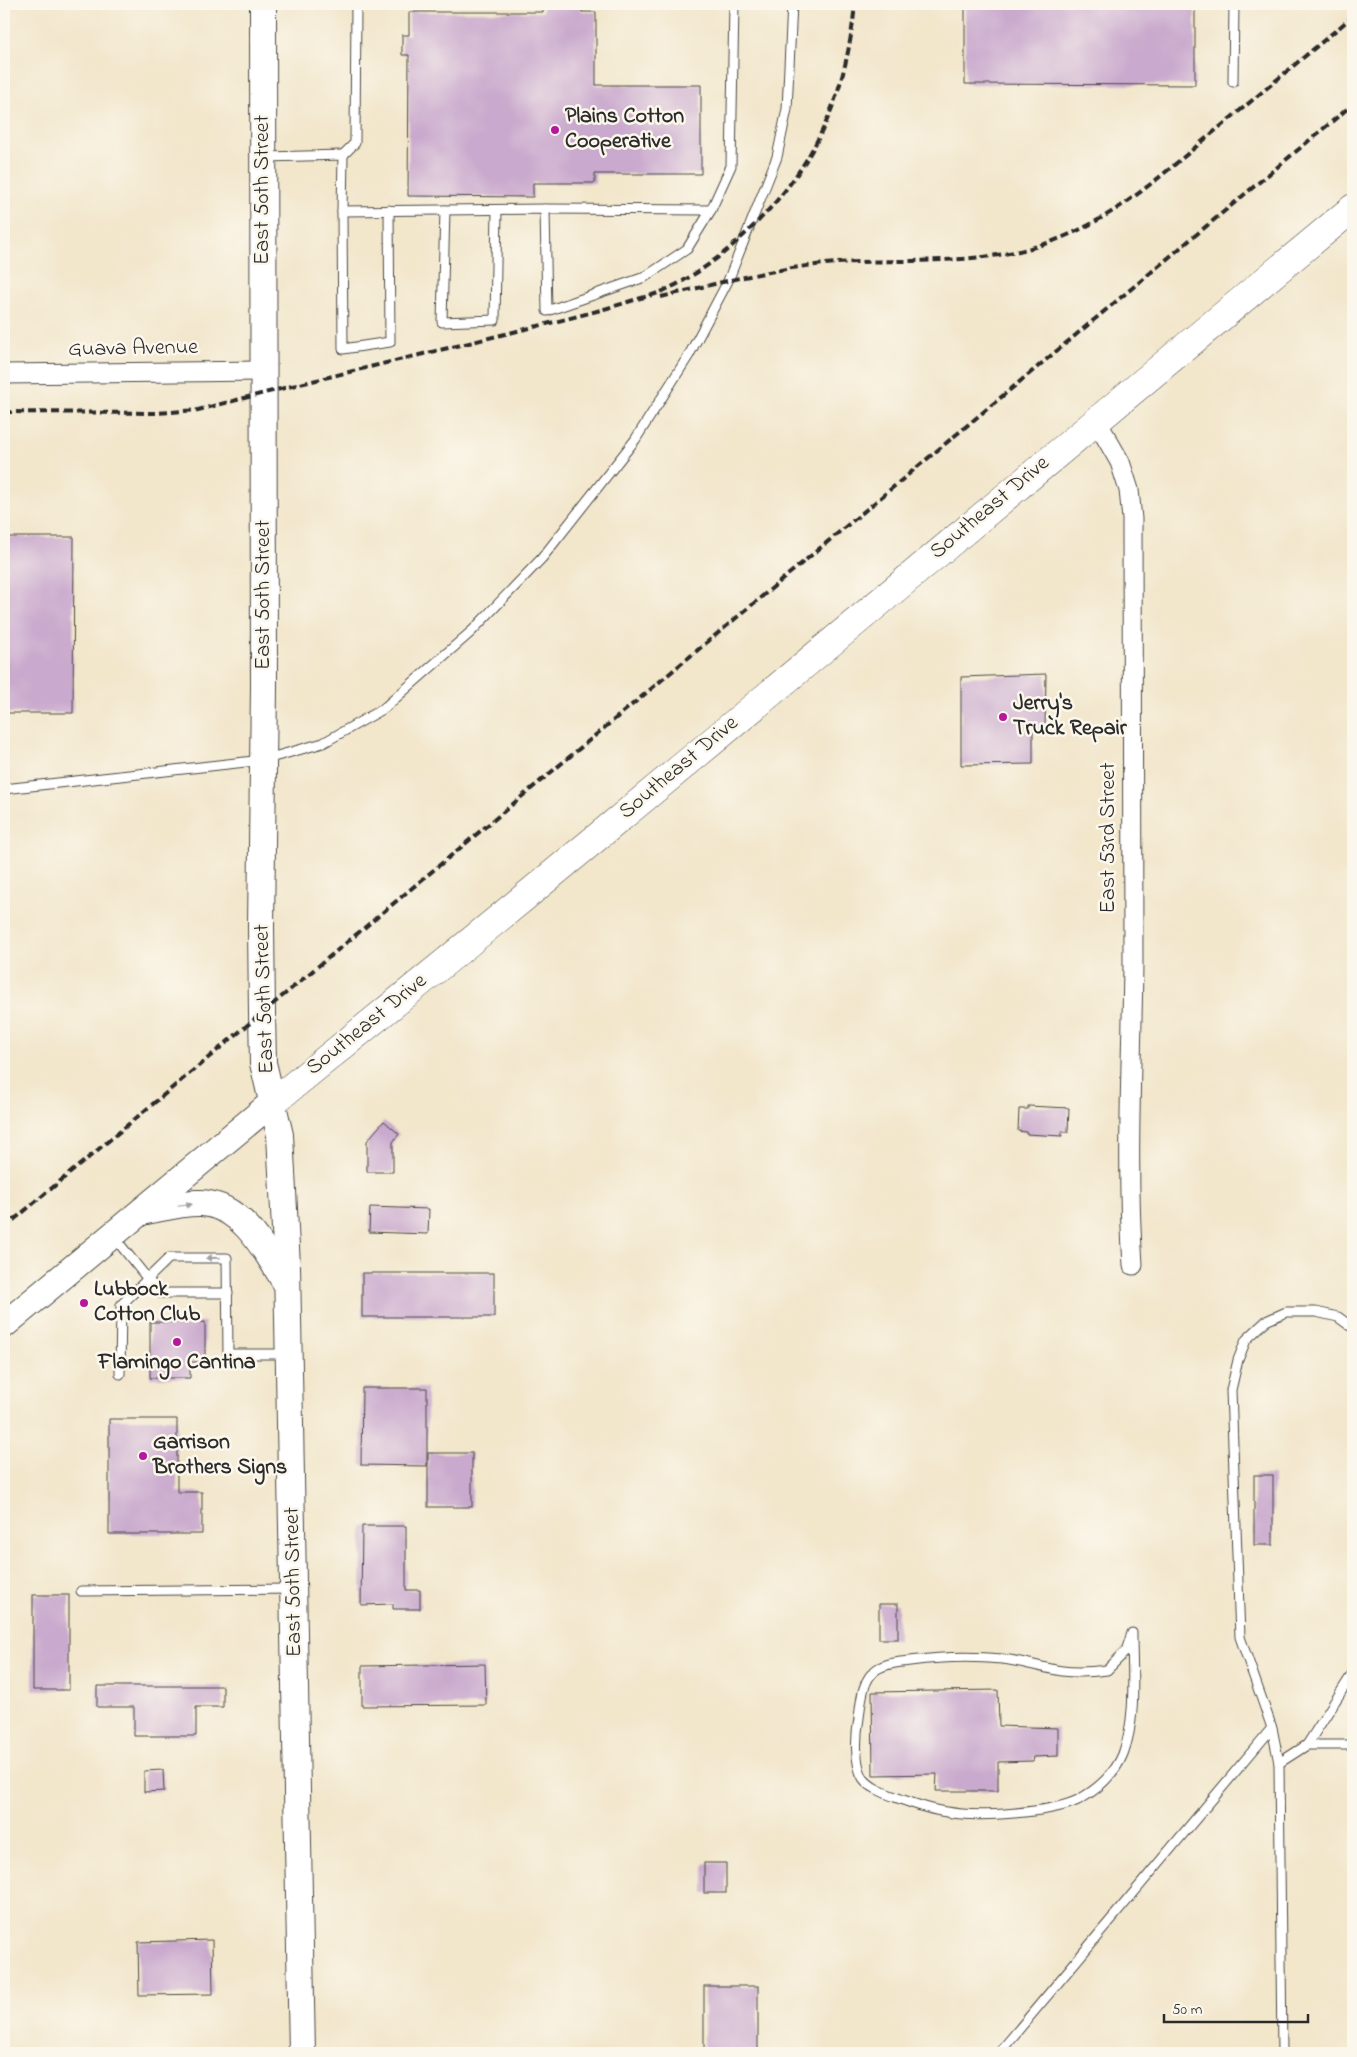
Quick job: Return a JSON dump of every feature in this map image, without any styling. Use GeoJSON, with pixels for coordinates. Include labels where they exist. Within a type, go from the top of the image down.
{"type":"FeatureCollection","features":[{"type":"Feature","properties":{"kind":"main road","name":"East 50th Street"},"geometry":{"type":"LineString","coordinates":[[263,4],[263,760],[261,926],[263,1063],[280,1135],[287,1285],[302,2053]]}},
{"type":"Feature","properties":{"kind":"main road","name":"Southeast Drive"},"geometry":{"type":"LineString","coordinates":[[4,1325],[137,1213],[735,722],[1353,208]]}},
{"type":"Feature","properties":{"kind":"main road"},"geometry":{"type":"LineString","coordinates":[[137,1213],[183,1204],[203,1203],[229,1212],[248,1228],[287,1285]]}},
{"type":"Feature","properties":{"kind":"street","name":"Guava Avenue"},"geometry":{"type":"LineString","coordinates":[[4,374],[263,371]]}},
{"type":"Feature","properties":{"kind":"street","name":"East 53rd Street"},"geometry":{"type":"LineString","coordinates":[[1096,420],[1120,462],[1129,490],[1132,519],[1133,961],[1130,1145],[1132,1265]]}},
{"type":"Feature","properties":{"kind":"lane"},"geometry":{"type":"LineString","coordinates":[[263,157],[343,155],[355,143],[356,4]]}},
{"type":"Feature","properties":{"kind":"lane"},"geometry":{"type":"LineString","coordinates":[[546,209],[547,310],[645,277],[687,249],[712,210],[731,166],[734,4]]}},
{"type":"Feature","properties":{"kind":"lane"},"geometry":{"type":"LineString","coordinates":[[4,789],[263,760],[323,743],[383,709],[472,630],[542,558],[636,440],[689,355],[728,281],[777,157],[788,109],[792,4]]}},
{"type":"Feature","properties":{"kind":"lane"},"geometry":{"type":"LineString","coordinates":[[1233,82],[1234,4]]}},
{"type":"Feature","properties":{"kind":"lane"},"geometry":{"type":"LineString","coordinates":[[343,155],[343,349],[390,342],[389,210]]}},
{"type":"Feature","properties":{"kind":"lane"},"geometry":{"type":"LineString","coordinates":[[445,210],[442,322],[495,320],[497,210]]}},
{"type":"Feature","properties":{"kind":"lane"},"geometry":{"type":"LineString","coordinates":[[342,211],[712,210]]}},
{"type":"Feature","properties":{"kind":"lane"},"geometry":{"type":"LineString","coordinates":[[112,1234],[159,1293],[228,1293]]}},
{"type":"Feature","properties":{"kind":"lane"},"geometry":{"type":"LineString","coordinates":[[120,1374],[120,1305],[169,1258],[227,1258],[228,1354],[289,1354]]}},
{"type":"Feature","properties":{"kind":"lane"},"geometry":{"type":"LineString","coordinates":[[1282,2053],[1279,1763],[1272,1728],[1240,1637],[1231,1390],[1238,1360],[1246,1340],[1266,1321],[1286,1312],[1316,1312],[1338,1317],[1353,1328]]}},
{"type":"Feature","properties":{"kind":"lane"},"geometry":{"type":"LineString","coordinates":[[81,1591],[294,1589]]}},
{"type":"Feature","properties":{"kind":"lane"},"geometry":{"type":"LineString","coordinates":[[1132,1633],[1131,1729],[1122,1756],[1103,1784],[1078,1800],[1048,1810],[1002,1813],[947,1813],[906,1801],[878,1790],[863,1778],[857,1760],[858,1721],[862,1696],[868,1681],[877,1669],[895,1663],[928,1658],[966,1658],[1003,1659],[1062,1671],[1083,1673],[1107,1670],[1126,1651],[1132,1633]]}},
{"type":"Feature","properties":{"kind":"lane"},"geometry":{"type":"LineString","coordinates":[[1279,1763],[1307,1745],[1353,1673]]}},
{"type":"Feature","properties":{"kind":"lane"},"geometry":{"type":"LineString","coordinates":[[999,2053],[1272,1728]]}},
{"type":"Feature","properties":{"kind":"lane"},"geometry":{"type":"LineString","coordinates":[[1307,1745],[1353,1745]]}},
{"type":"Feature","properties":{"kind":"building","name":"Plains Cotton Cooperative"},"geometry":{"type":"Polygon","coordinates":[[[543,4],[582,4],[582,12],[596,12],[596,85],[701,85],[701,174],[595,174],[595,183],[533,183],[533,197],[408,196],[409,55],[402,55],[402,35],[409,35],[409,12],[543,12],[543,4]]]}},
{"type":"Feature","properties":{"kind":"building"},"geometry":{"type":"Polygon","coordinates":[[[965,4],[1195,4],[1195,85],[965,84],[965,4]]]}},
{"type":"Feature","properties":{"kind":"building"},"geometry":{"type":"Polygon","coordinates":[[[4,537],[74,537],[73,713],[4,713],[4,537]]]}},
{"type":"Feature","properties":{"kind":"building","name":"Jerry's Truck Repair"},"geometry":{"type":"Polygon","coordinates":[[[1046,674],[1045,729],[1033,729],[1033,764],[961,765],[961,677],[1046,674]]]}},
{"type":"Feature","properties":{"kind":"building"},"geometry":{"type":"Polygon","coordinates":[[[1028,1106],[1069,1108],[1068,1132],[1062,1132],[1062,1136],[1026,1134],[1026,1132],[1018,1131],[1019,1109],[1028,1109],[1028,1106]]]}},
{"type":"Feature","properties":{"kind":"building"},"geometry":{"type":"Polygon","coordinates":[[[384,1121],[399,1134],[393,1142],[393,1172],[367,1172],[367,1141],[384,1121]]]}},
{"type":"Feature","properties":{"kind":"building"},"geometry":{"type":"Polygon","coordinates":[[[370,1207],[429,1209],[428,1234],[369,1232],[370,1207]]]}},
{"type":"Feature","properties":{"kind":"building"},"geometry":{"type":"Polygon","coordinates":[[[362,1273],[494,1273],[494,1317],[362,1317],[362,1273]]]}},
{"type":"Feature","properties":{"kind":"building","name":"Flamingo Cantina"},"geometry":{"type":"Polygon","coordinates":[[[150,1322],[205,1322],[205,1362],[190,1362],[190,1378],[150,1378],[150,1322]]]}},
{"type":"Feature","properties":{"kind":"building"},"geometry":{"type":"Polygon","coordinates":[[[362,1388],[427,1388],[427,1466],[361,1465],[362,1388]]]}},
{"type":"Feature","properties":{"kind":"building","name":"Garrison Brothers Signs"},"geometry":{"type":"Polygon","coordinates":[[[109,1419],[177,1419],[177,1492],[202,1492],[202,1534],[109,1534],[109,1419]]]}},
{"type":"Feature","properties":{"kind":"building"},"geometry":{"type":"Polygon","coordinates":[[[428,1453],[472,1453],[472,1507],[428,1507],[428,1453]]]}},
{"type":"Feature","properties":{"kind":"building"},"geometry":{"type":"Polygon","coordinates":[[[1254,1475],[1273,1475],[1273,1545],[1254,1545],[1254,1475]]]}},
{"type":"Feature","properties":{"kind":"building"},"geometry":{"type":"Polygon","coordinates":[[[362,1526],[406,1526],[406,1590],[420,1590],[420,1609],[393,1609],[393,1604],[361,1605],[362,1526]]]}},
{"type":"Feature","properties":{"kind":"building"},"geometry":{"type":"Polygon","coordinates":[[[33,1595],[69,1595],[69,1690],[33,1690],[33,1595]]]}},
{"type":"Feature","properties":{"kind":"building"},"geometry":{"type":"Polygon","coordinates":[[[879,1604],[898,1604],[898,1639],[879,1639],[879,1604]]]}},
{"type":"Feature","properties":{"kind":"building"},"geometry":{"type":"Polygon","coordinates":[[[485,1664],[486,1705],[362,1706],[362,1666],[485,1664]]]}},
{"type":"Feature","properties":{"kind":"building"},"geometry":{"type":"Polygon","coordinates":[[[97,1686],[223,1686],[223,1707],[196,1707],[196,1736],[134,1736],[134,1707],[97,1707],[97,1686]]]}},
{"type":"Feature","properties":{"kind":"building"},"geometry":{"type":"Polygon","coordinates":[[[998,1690],[999,1726],[1058,1728],[1058,1756],[1034,1757],[1033,1761],[998,1762],[998,1791],[936,1791],[937,1774],[873,1775],[872,1692],[998,1690]]]}},
{"type":"Feature","properties":{"kind":"building"},"geometry":{"type":"Polygon","coordinates":[[[163,1770],[164,1791],[144,1792],[144,1771],[163,1770]]]}},
{"type":"Feature","properties":{"kind":"building"},"geometry":{"type":"Polygon","coordinates":[[[704,1863],[726,1863],[726,1893],[704,1893],[704,1863]]]}},
{"type":"Feature","properties":{"kind":"building"},"geometry":{"type":"Polygon","coordinates":[[[212,1940],[213,1994],[139,1995],[138,1942],[212,1940]]]}},
{"type":"Feature","properties":{"kind":"building"},"geometry":{"type":"Polygon","coordinates":[[[704,1986],[758,1986],[758,2053],[704,2053],[704,1986]]]}},
{"type":"Feature","properties":{"kind":"railway"},"geometry":{"type":"LineString","coordinates":[[4,412],[157,413],[198,410],[568,319],[665,290],[707,265],[745,234],[790,184],[808,157],[822,130],[844,70],[851,38],[855,4]]}},
{"type":"Feature","properties":{"kind":"railway"},"geometry":{"type":"LineString","coordinates":[[661,297],[783,269],[855,262],[976,258],[1005,254],[1063,237],[1103,217],[1140,192],[1353,16]]}},
{"type":"Feature","properties":{"kind":"railway"},"geometry":{"type":"LineString","coordinates":[[4,1228],[1353,104]]}},
{"type":"Feature","properties":{"kind":"place","name":"Plains Cotton Cooperative"},"geometry":{"type":"Point","coordinates":[555,130]}},
{"type":"Feature","properties":{"kind":"place","name":"Jerry's Truck Repair"},"geometry":{"type":"Point","coordinates":[1003,717]}},
{"type":"Feature","properties":{"kind":"place","name":"Lubbock Cotton Club"},"geometry":{"type":"Point","coordinates":[84,1303]}},
{"type":"Feature","properties":{"kind":"place","name":"Flamingo Cantina"},"geometry":{"type":"Point","coordinates":[177,1342]}},
{"type":"Feature","properties":{"kind":"place","name":"Garrison Brothers Signs"},"geometry":{"type":"Point","coordinates":[143,1456]}}]}
